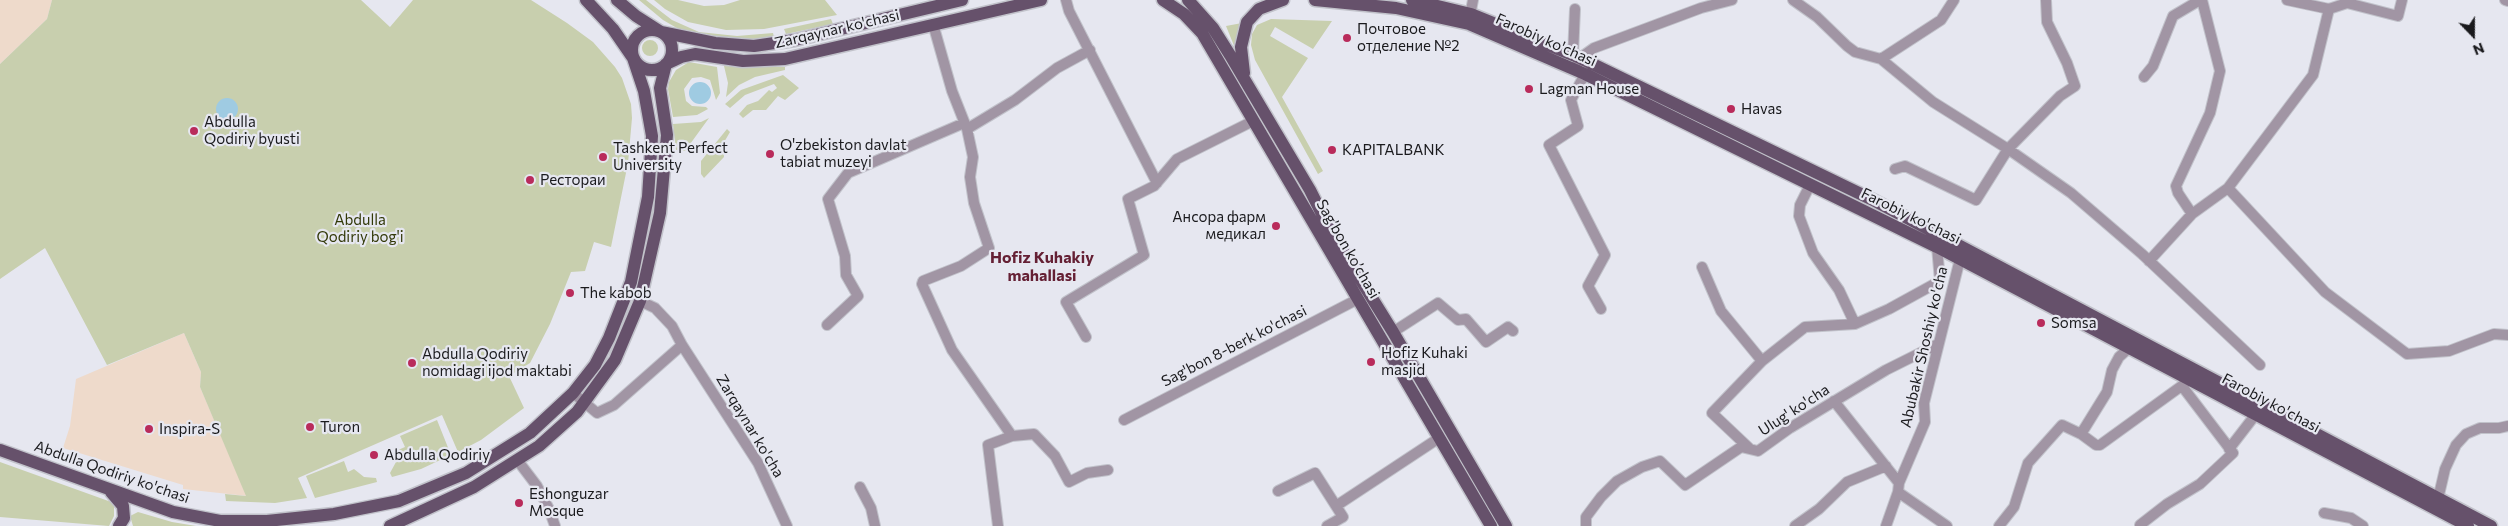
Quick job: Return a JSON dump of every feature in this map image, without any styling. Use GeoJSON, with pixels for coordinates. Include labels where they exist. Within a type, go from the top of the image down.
{"type":"FeatureCollection","features":[{"type":"Feature","properties":{"kind":"main road"},"geometry":{"type":"LineString","coordinates":[[586,0],[610,25],[639,66],[649,70],[658,70],[666,64]]}},
{"type":"Feature","properties":{"kind":"main road","name":"Zarqaynar ko'chasi"},"geometry":{"type":"LineString","coordinates":[[617,0],[636,16],[661,32],[723,44],[769,45],[962,0]]}},
{"type":"Feature","properties":{"kind":"main road","name":"Zarqaynar ko'chasi"},"geometry":{"type":"LineString","coordinates":[[666,64],[681,57],[695,54],[744,61],[776,60],[1041,0]]}},
{"type":"Feature","properties":{"kind":"main road","name":"Sag’bon ko’chasi"},"geometry":{"type":"LineString","coordinates":[[1164,0],[1184,14],[1202,33],[1491,526]]}},
{"type":"Feature","properties":{"kind":"main road","name":"Sag’bon ko’chasi"},"geometry":{"type":"LineString","coordinates":[[1188,0],[1213,28],[1331,232],[1393,332],[1506,526]]}},
{"type":"Feature","properties":{"kind":"main road"},"geometry":{"type":"LineString","coordinates":[[1246,83],[1241,56],[1244,30],[1251,17],[1259,9],[1282,0]]}},
{"type":"Feature","properties":{"kind":"main road","name":"Farobiy ko'chasi"},"geometry":{"type":"LineString","coordinates":[[1316,0],[1396,8],[1470,19]]}},
{"type":"Feature","properties":{"kind":"main road","name":"Farobiy ko'chasi"},"geometry":{"type":"LineString","coordinates":[[1412,0],[1470,19],[1578,64],[1871,200],[2491,526]]}},
{"type":"Feature","properties":{"kind":"main road"},"geometry":{"type":"LineString","coordinates":[[647,30],[661,32],[668,38],[672,47],[671,56],[666,64],[660,88],[666,135],[663,194],[656,238],[640,301],[618,354],[585,402],[559,430],[518,461],[474,487],[402,524],[396,502],[442,485],[494,458],[530,433],[573,393],[595,365],[619,317],[631,282],[645,221],[651,172],[651,124],[646,96],[633,58],[632,44],[638,36],[647,30]]}},
{"type":"Feature","properties":{"kind":"main road","name":"Farobiy ko'chasi"},"geometry":{"type":"LineString","coordinates":[[1578,64],[1810,185],[1938,247],[2129,348],[2186,383],[2256,414],[2468,526]]}},
{"type":"Feature","properties":{"kind":"main road","name":"Abdulla Qodiriy ko'chasi"},"geometry":{"type":"LineString","coordinates":[[0,450],[173,512],[204,518],[243,522],[312,518],[396,502]]}},
{"type":"Feature","properties":{"kind":"main road"},"geometry":{"type":"LineString","coordinates":[[107,489],[123,506],[124,518],[119,526]]}},
{"type":"Feature","properties":{"kind":"street"},"geometry":{"type":"LineString","coordinates":[[1066,0],[1069,11],[1157,182]]}},
{"type":"Feature","properties":{"kind":"street"},"geometry":{"type":"LineString","coordinates":[[1470,19],[1473,0]]}},
{"type":"Feature","properties":{"kind":"street","name":"Farobiy ko'chasi"},"geometry":{"type":"LineString","coordinates":[[1578,64],[1594,48],[1608,42],[1701,8],[1732,0]]}},
{"type":"Feature","properties":{"kind":"street","name":"Farobiy ko'chasi"},"geometry":{"type":"LineString","coordinates":[[1793,0],[1817,17],[1846,46],[1855,52],[1881,59],[1933,102],[2008,149],[2071,193],[2149,261],[2260,365]]}},
{"type":"Feature","properties":{"kind":"street"},"geometry":{"type":"LineString","coordinates":[[1881,59],[1941,20],[1954,0]]}},
{"type":"Feature","properties":{"kind":"street"},"geometry":{"type":"LineString","coordinates":[[1895,169],[1905,166],[1976,200],[2008,149],[2053,102],[2075,86],[2067,63],[2046,22],[2046,0]]}},
{"type":"Feature","properties":{"kind":"street"},"geometry":{"type":"LineString","coordinates":[[2144,77],[2153,66],[2173,16],[2201,0],[2220,71],[2210,113],[2176,186],[2178,193],[2192,214]]}},
{"type":"Feature","properties":{"kind":"street"},"geometry":{"type":"LineString","coordinates":[[2287,0],[2328,9],[2347,3],[2398,16],[2402,0]]}},
{"type":"Feature","properties":{"kind":"street"},"geometry":{"type":"LineString","coordinates":[[1575,8],[1578,64],[1571,100],[1578,126],[1549,145],[1605,255],[1588,286],[1601,309]]}},
{"type":"Feature","properties":{"kind":"street"},"geometry":{"type":"LineString","coordinates":[[2149,261],[2192,214],[2228,188],[2313,75],[2328,9]]}},
{"type":"Feature","properties":{"kind":"street"},"geometry":{"type":"LineString","coordinates":[[933,24],[952,91],[966,126],[973,157],[970,177],[974,203],[989,248],[961,266],[923,281],[922,284],[952,350],[1012,436]]}},
{"type":"Feature","properties":{"kind":"street"},"geometry":{"type":"LineString","coordinates":[[827,325],[858,296],[846,275],[845,256],[828,199],[848,173],[966,126],[1015,100],[1058,68],[1090,50]]}},
{"type":"Feature","properties":{"kind":"street"},"geometry":{"type":"LineString","coordinates":[[1086,337],[1066,302],[1144,255],[1127,201],[1157,182],[1177,159],[1253,121]]}},
{"type":"Feature","properties":{"kind":"street"},"geometry":{"type":"LineString","coordinates":[[1810,185],[1800,205],[1799,216],[1813,253],[1839,290],[1855,324]]}},
{"type":"Feature","properties":{"kind":"street"},"geometry":{"type":"LineString","coordinates":[[2228,188],[2325,292],[2407,354],[2448,352],[2494,334],[2508,335]]}},
{"type":"Feature","properties":{"kind":"street"},"geometry":{"type":"LineString","coordinates":[[1749,448],[1712,413],[1762,361],[1805,327],[1855,324],[1889,309],[1940,281],[1938,247]]}},
{"type":"Feature","properties":{"kind":"street","name":"Abubakir Shoshiy ko'cha"},"geometry":{"type":"LineString","coordinates":[[1886,526],[1898,488],[1925,422],[1924,403],[1938,344],[1945,326],[1960,259]]}},
{"type":"Feature","properties":{"kind":"street"},"geometry":{"type":"LineString","coordinates":[[1702,267],[1721,311],[1762,361]]}},
{"type":"Feature","properties":{"kind":"street","name":"Sag'bon 8-berk ko'chasi"},"geometry":{"type":"LineString","coordinates":[[1124,420],[1358,299]]}},
{"type":"Feature","properties":{"kind":"street","name":"Zarqaynar ko'cha"},"geometry":{"type":"LineString","coordinates":[[640,301],[654,308],[672,326],[682,345],[758,463],[787,526]]}},
{"type":"Feature","properties":{"kind":"street"},"geometry":{"type":"LineString","coordinates":[[1393,332],[1438,304],[1458,320],[1466,319],[1486,342],[1508,328],[1512,331]]}},
{"type":"Feature","properties":{"kind":"street","name":"Ulug' ko'cha"},"geometry":{"type":"LineString","coordinates":[[1586,526],[1586,517],[1600,497],[1617,482],[1642,467],[1660,460],[1685,485],[1741,448],[1758,451],[1790,428],[1886,370],[1938,344]]}},
{"type":"Feature","properties":{"kind":"street"},"geometry":{"type":"LineString","coordinates":[[573,393],[597,413],[614,405],[682,345]]}},
{"type":"Feature","properties":{"kind":"street"},"geometry":{"type":"LineString","coordinates":[[2081,434],[2108,392],[2112,370],[2119,357],[2129,348]]}},
{"type":"Feature","properties":{"kind":"street"},"geometry":{"type":"LineString","coordinates":[[1999,526],[2014,507],[2028,463],[2062,426],[2081,434],[2096,445],[2100,445],[2186,383],[2233,453],[2200,484],[2167,504],[2140,525]]}},
{"type":"Feature","properties":{"kind":"street"},"geometry":{"type":"LineString","coordinates":[[1834,401],[1886,466],[1898,488],[1947,526]]}},
{"type":"Feature","properties":{"kind":"street"},"geometry":{"type":"LineString","coordinates":[[2229,449],[2256,414]]}},
{"type":"Feature","properties":{"kind":"street"},"geometry":{"type":"LineString","coordinates":[[2438,499],[2445,469],[2456,445],[2466,434],[2480,428],[2508,426]]}},
{"type":"Feature","properties":{"kind":"street"},"geometry":{"type":"LineString","coordinates":[[998,526],[988,445],[1012,436],[1034,434],[1055,456],[1069,482],[1087,473],[1108,470]]}},
{"type":"Feature","properties":{"kind":"street"},"geometry":{"type":"LineString","coordinates":[[1336,506],[1439,438]]}},
{"type":"Feature","properties":{"kind":"street"},"geometry":{"type":"LineString","coordinates":[[518,461],[537,486],[550,509],[555,526]]}},
{"type":"Feature","properties":{"kind":"street"},"geometry":{"type":"LineString","coordinates":[[1795,526],[1819,509],[1847,482],[1886,466]]}},
{"type":"Feature","properties":{"kind":"street"},"geometry":{"type":"LineString","coordinates":[[1278,491],[1315,473],[1343,517],[1327,526]]}},
{"type":"Feature","properties":{"kind":"street"},"geometry":{"type":"LineString","coordinates":[[860,487],[871,508],[875,526]]}},
{"type":"Feature","properties":{"kind":"street"},"geometry":{"type":"LineString","coordinates":[[2324,513],[2351,518],[2362,526]]}},
{"type":"Feature","properties":{"kind":"shaded area"},"geometry":{"type":"Polygon","coordinates":[[[0,0],[52,0],[47,19],[0,64],[0,0]]]}},
{"type":"Feature","properties":{"kind":"shaded area"},"geometry":{"type":"Polygon","coordinates":[[[184,333],[201,372],[200,387],[247,496],[183,489],[183,485],[63,448],[70,426],[76,379],[184,333]]]}},
{"type":"Feature","properties":{"kind":"green space","name":"Abdulla Qodiriy bog'i"},"geometry":{"type":"Polygon","coordinates":[[[52,0],[361,0],[390,27],[413,0],[531,0],[593,42],[622,78],[631,104],[632,118],[628,163],[611,247],[594,242],[585,271],[571,272],[550,324],[530,363],[509,376],[524,408],[481,440],[458,452],[442,415],[298,478],[307,498],[275,503],[226,501],[225,494],[246,496],[200,387],[201,372],[184,333],[107,365],[45,248],[0,279],[0,64],[47,19],[52,0]]]}},
{"type":"Feature","properties":{"kind":"green space"},"geometry":{"type":"Polygon","coordinates":[[[639,0],[646,0],[672,20],[699,32],[737,36],[773,33],[774,37],[752,40],[728,40],[682,31],[663,20],[639,0]]]}},
{"type":"Feature","properties":{"kind":"green space"},"geometry":{"type":"Polygon","coordinates":[[[654,0],[678,0],[704,6],[724,5],[740,0],[825,0],[837,15],[764,29],[726,30],[688,22],[665,9],[654,0]]]}},
{"type":"Feature","properties":{"kind":"green space"},"geometry":{"type":"Polygon","coordinates":[[[831,19],[833,24],[786,34],[784,29],[831,19]]]}},
{"type":"Feature","properties":{"kind":"green space"},"geometry":{"type":"Polygon","coordinates":[[[1271,19],[1332,21],[1313,49],[1275,27],[1270,36],[1308,58],[1282,97],[1323,171],[1318,174],[1255,60],[1251,45],[1252,34],[1257,25],[1271,19]]]}},
{"type":"Feature","properties":{"kind":"green space"},"geometry":{"type":"Polygon","coordinates":[[[1242,23],[1237,33],[1237,53],[1226,26],[1242,23]]]}},
{"type":"Feature","properties":{"kind":"green space"},"geometry":{"type":"Polygon","coordinates":[[[650,40],[656,42],[658,48],[656,54],[650,56],[644,54],[642,48],[644,42],[650,40]]]}},
{"type":"Feature","properties":{"kind":"green space"},"geometry":{"type":"Polygon","coordinates":[[[689,62],[717,67],[720,93],[716,100],[710,80],[701,77],[692,78],[684,89],[686,101],[692,106],[706,107],[708,109],[697,115],[673,117],[668,89],[669,82],[676,70],[689,62]]]}},
{"type":"Feature","properties":{"kind":"green space"},"geometry":{"type":"Polygon","coordinates":[[[724,66],[785,67],[785,70],[755,77],[739,85],[726,97],[728,83],[724,66]]]}},
{"type":"Feature","properties":{"kind":"green space"},"geometry":{"type":"Polygon","coordinates":[[[783,75],[799,88],[785,100],[778,96],[766,110],[753,110],[743,118],[739,114],[747,105],[758,101],[769,90],[772,92],[777,88],[774,84],[745,95],[730,108],[725,104],[741,90],[783,75]]]}},
{"type":"Feature","properties":{"kind":"green space"},"geometry":{"type":"Polygon","coordinates":[[[709,118],[685,151],[676,150],[673,124],[701,122],[709,118]]]}},
{"type":"Feature","properties":{"kind":"green space"},"geometry":{"type":"Polygon","coordinates":[[[727,129],[730,132],[723,144],[724,157],[704,178],[701,174],[701,161],[727,129]]]}},
{"type":"Feature","properties":{"kind":"green space"},"geometry":{"type":"Polygon","coordinates":[[[437,420],[451,455],[421,469],[392,477],[390,473],[396,462],[398,450],[405,447],[400,436],[437,420]]]}},
{"type":"Feature","properties":{"kind":"green space"},"geometry":{"type":"Polygon","coordinates":[[[344,461],[348,472],[354,469],[364,477],[376,478],[377,482],[315,498],[306,476],[344,461]]]}},
{"type":"Feature","properties":{"kind":"green space"},"geometry":{"type":"Polygon","coordinates":[[[0,462],[114,503],[114,516],[109,526],[0,517],[0,462]]]}},
{"type":"Feature","properties":{"kind":"green space"},"geometry":{"type":"Polygon","coordinates":[[[138,512],[172,522],[196,526],[133,526],[130,516],[138,512]]]}},
{"type":"Feature","properties":{"kind":"water"},"geometry":{"type":"Polygon","coordinates":[[[700,82],[710,89],[711,93],[704,103],[700,104],[690,97],[689,93],[696,83],[700,82]]]}},
{"type":"Feature","properties":{"kind":"water"},"geometry":{"type":"Polygon","coordinates":[[[227,98],[235,101],[238,109],[235,117],[227,120],[219,117],[216,109],[219,101],[227,98]]]}},
{"type":"Feature","properties":{"kind":"place","name":"Почтовое отделение №2"},"geometry":{"type":"Point","coordinates":[1347,38]}},
{"type":"Feature","properties":{"kind":"place","name":"Lagman House"},"geometry":{"type":"Point","coordinates":[1529,89]}},
{"type":"Feature","properties":{"kind":"place","name":"Havas"},"geometry":{"type":"Point","coordinates":[1731,109]}},
{"type":"Feature","properties":{"kind":"place","name":"Abdulla Qodiriy byusti"},"geometry":{"type":"Point","coordinates":[194,131]}},
{"type":"Feature","properties":{"kind":"place","name":"KAPITALBANK"},"geometry":{"type":"Point","coordinates":[1332,150]}},
{"type":"Feature","properties":{"kind":"place","name":"O'zbekiston davlat tabiat muzeyi"},"geometry":{"type":"Point","coordinates":[770,154]}},
{"type":"Feature","properties":{"kind":"place","name":"Tashkent Perfect University"},"geometry":{"type":"Point","coordinates":[603,157]}},
{"type":"Feature","properties":{"kind":"place","name":"Рестораи"},"geometry":{"type":"Point","coordinates":[530,180]}},
{"type":"Feature","properties":{"kind":"place","name":"Ансора фарм медикал"},"geometry":{"type":"Point","coordinates":[1276,226]}},
{"type":"Feature","properties":{"kind":"place","name":"The kabob"},"geometry":{"type":"Point","coordinates":[570,293]}},
{"type":"Feature","properties":{"kind":"place","name":"Somsa"},"geometry":{"type":"Point","coordinates":[2041,323]}},
{"type":"Feature","properties":{"kind":"place","name":"Hofiz Kuhaki masjid"},"geometry":{"type":"Point","coordinates":[1371,362]}},
{"type":"Feature","properties":{"kind":"place","name":"Abdulla Qodiriy nomidagi ijod maktabi"},"geometry":{"type":"Point","coordinates":[412,363]}},
{"type":"Feature","properties":{"kind":"place","name":"Turon"},"geometry":{"type":"Point","coordinates":[310,427]}},
{"type":"Feature","properties":{"kind":"place","name":"Inspira-S"},"geometry":{"type":"Point","coordinates":[149,429]}},
{"type":"Feature","properties":{"kind":"place","name":"Abdulla Qodiriy"},"geometry":{"type":"Point","coordinates":[374,455]}},
{"type":"Feature","properties":{"kind":"place","name":"Eshonguzar Mosque"},"geometry":{"type":"Point","coordinates":[519,503]}},
{"type":"Feature","properties":{"kind":"district","name":"Hofiz Kuhakiy mahallasi"},"geometry":{"type":"Point","coordinates":[1042,267]}}]}
